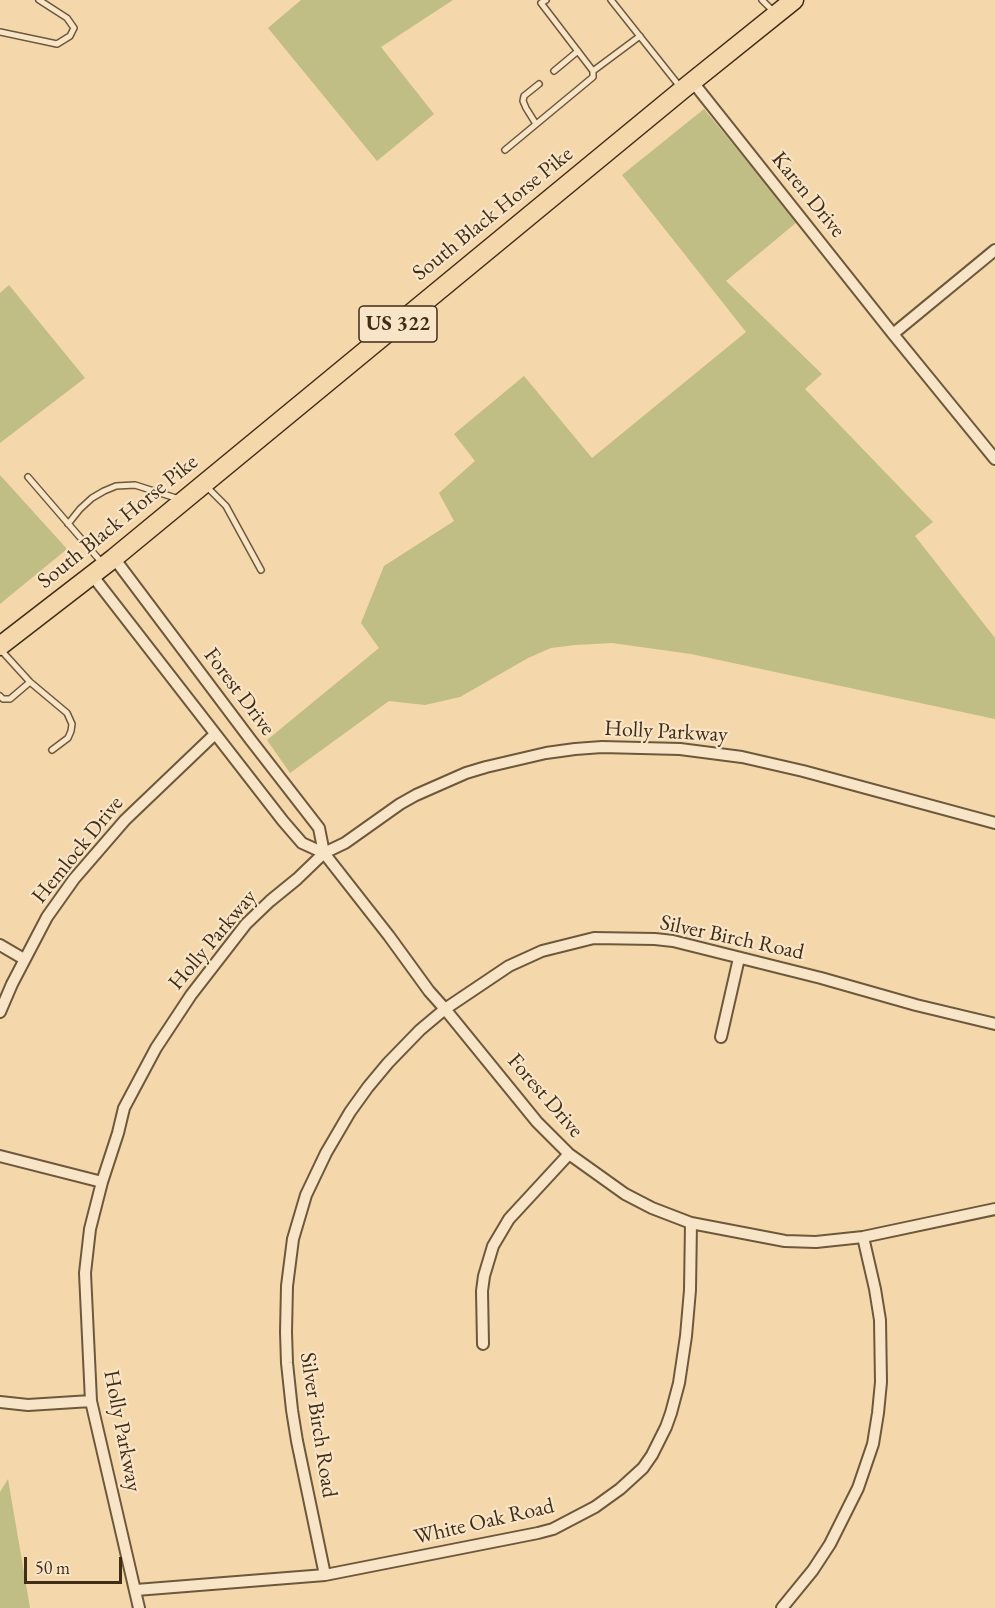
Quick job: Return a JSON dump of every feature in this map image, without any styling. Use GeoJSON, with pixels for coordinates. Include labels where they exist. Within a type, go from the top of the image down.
{"type":"FeatureCollection","features":[{"type":"Feature","properties":{"kind":"highway","name":"South Black Horse Pike"},"geometry":{"type":"LineString","coordinates":[[0,647],[204,484],[794,0]]}},
{"type":"Feature","properties":{"kind":"street","name":"Karen Drive"},"geometry":{"type":"LineString","coordinates":[[687,86],[995,459]]}},
{"type":"Feature","properties":{"kind":"street"},"geometry":{"type":"LineString","coordinates":[[893,334],[995,250]]}},
{"type":"Feature","properties":{"kind":"street","name":"Forest Drive"},"geometry":{"type":"LineString","coordinates":[[103,566],[215,734],[302,843],[324,853]]}},
{"type":"Feature","properties":{"kind":"street","name":"Forest Drive"},"geometry":{"type":"LineString","coordinates":[[103,566],[250,739],[319,828],[324,853],[429,991],[537,1122],[569,1154],[639,1202],[691,1224],[763,1238],[816,1242],[863,1237],[995,1209]]}},
{"type":"Feature","properties":{"kind":"street","name":"Hemlock Drive"},"geometry":{"type":"LineString","coordinates":[[0,1012],[24,959],[47,917],[69,885],[135,809],[215,734]]}},
{"type":"Feature","properties":{"kind":"street","name":"Holly Parkway"},"geometry":{"type":"LineString","coordinates":[[139,1608],[91,1401],[85,1273],[90,1229],[124,1108],[156,1048],[191,995],[246,924],[270,901],[324,853],[345,843],[416,795],[466,773],[546,753],[602,747],[680,748],[749,758],[995,823]]}},
{"type":"Feature","properties":{"kind":"street","name":"Silver Birch Road"},"geometry":{"type":"LineString","coordinates":[[324,1575],[297,1441],[287,1364],[287,1286],[293,1239],[300,1209],[312,1180],[350,1112],[368,1087],[420,1029],[508,966],[542,951],[594,938],[673,941],[995,1024]]}},
{"type":"Feature","properties":{"kind":"street"},"geometry":{"type":"LineString","coordinates":[[0,945],[24,959]]}},
{"type":"Feature","properties":{"kind":"street"},"geometry":{"type":"LineString","coordinates":[[721,1037],[739,958]]}},
{"type":"Feature","properties":{"kind":"street"},"geometry":{"type":"LineString","coordinates":[[483,1344],[482,1291],[484,1276],[494,1246],[509,1219],[569,1154]]}},
{"type":"Feature","properties":{"kind":"street"},"geometry":{"type":"LineString","coordinates":[[0,1156],[102,1182]]}},
{"type":"Feature","properties":{"kind":"street","name":"White Oak Road"},"geometry":{"type":"LineString","coordinates":[[136,1590],[324,1575],[493,1543],[553,1529],[595,1507],[643,1468],[666,1427],[675,1398],[686,1336],[690,1290],[691,1224]]}},
{"type":"Feature","properties":{"kind":"street"},"geometry":{"type":"LineString","coordinates":[[782,1608],[813,1570],[830,1544],[855,1495],[873,1444],[881,1382],[880,1320],[876,1289],[863,1237]]}},
{"type":"Feature","properties":{"kind":"street"},"geometry":{"type":"LineString","coordinates":[[0,1402],[28,1405],[91,1401]]}},
{"type":"Feature","properties":{"kind":"lane"},"geometry":{"type":"LineString","coordinates":[[0,32],[57,44],[70,36],[74,28],[67,18],[39,0]]}},
{"type":"Feature","properties":{"kind":"lane"},"geometry":{"type":"LineString","coordinates":[[505,150],[593,77],[593,71],[542,3],[546,0]]}},
{"type":"Feature","properties":{"kind":"lane"},"geometry":{"type":"LineString","coordinates":[[611,0],[640,36],[687,86]]}},
{"type":"Feature","properties":{"kind":"lane"},"geometry":{"type":"LineString","coordinates":[[762,0],[776,14]]}},
{"type":"Feature","properties":{"kind":"lane"},"geometry":{"type":"LineString","coordinates":[[593,71],[640,36]]}},
{"type":"Feature","properties":{"kind":"lane"},"geometry":{"type":"LineString","coordinates":[[554,70],[578,51]]}},
{"type":"Feature","properties":{"kind":"lane"},"geometry":{"type":"LineString","coordinates":[[536,124],[523,101],[524,96],[539,84]]}},
{"type":"Feature","properties":{"kind":"lane"},"geometry":{"type":"LineString","coordinates":[[27,477],[103,566]]}},
{"type":"Feature","properties":{"kind":"lane"},"geometry":{"type":"LineString","coordinates":[[204,484],[226,506],[261,570]]}},
{"type":"Feature","properties":{"kind":"lane"},"geometry":{"type":"LineString","coordinates":[[68,524],[80,508],[92,498],[116,486],[135,485],[184,500]]}},
{"type":"Feature","properties":{"kind":"lane"},"geometry":{"type":"LineString","coordinates":[[0,647],[30,682],[67,713],[72,724],[71,731],[68,738],[52,750]]}},
{"type":"Feature","properties":{"kind":"lane"},"geometry":{"type":"LineString","coordinates":[[0,696],[3,699],[10,699],[30,682]]}},
{"type":"Feature","properties":{"kind":"shaded area"},"geometry":{"type":"Polygon","coordinates":[[[301,0],[453,0],[381,47],[434,114],[377,161],[268,28],[301,0]]]}},
{"type":"Feature","properties":{"kind":"shaded area"},"geometry":{"type":"Polygon","coordinates":[[[704,109],[797,222],[726,281],[822,374],[805,389],[933,522],[915,536],[995,638],[995,719],[691,654],[612,643],[575,645],[551,648],[528,658],[460,697],[425,705],[389,701],[290,773],[267,740],[379,648],[361,623],[384,566],[454,521],[439,493],[475,461],[454,434],[524,376],[592,458],[746,332],[622,175],[704,109]]]}},
{"type":"Feature","properties":{"kind":"shaded area"},"geometry":{"type":"Polygon","coordinates":[[[9,285],[85,378],[0,443],[0,293],[9,285]]]}},
{"type":"Feature","properties":{"kind":"shaded area"},"geometry":{"type":"Polygon","coordinates":[[[0,475],[67,549],[0,604],[0,475]]]}},
{"type":"Feature","properties":{"kind":"shaded area"},"geometry":{"type":"Polygon","coordinates":[[[8,1479],[30,1608],[0,1608],[0,1492],[8,1479]]]}}]}
